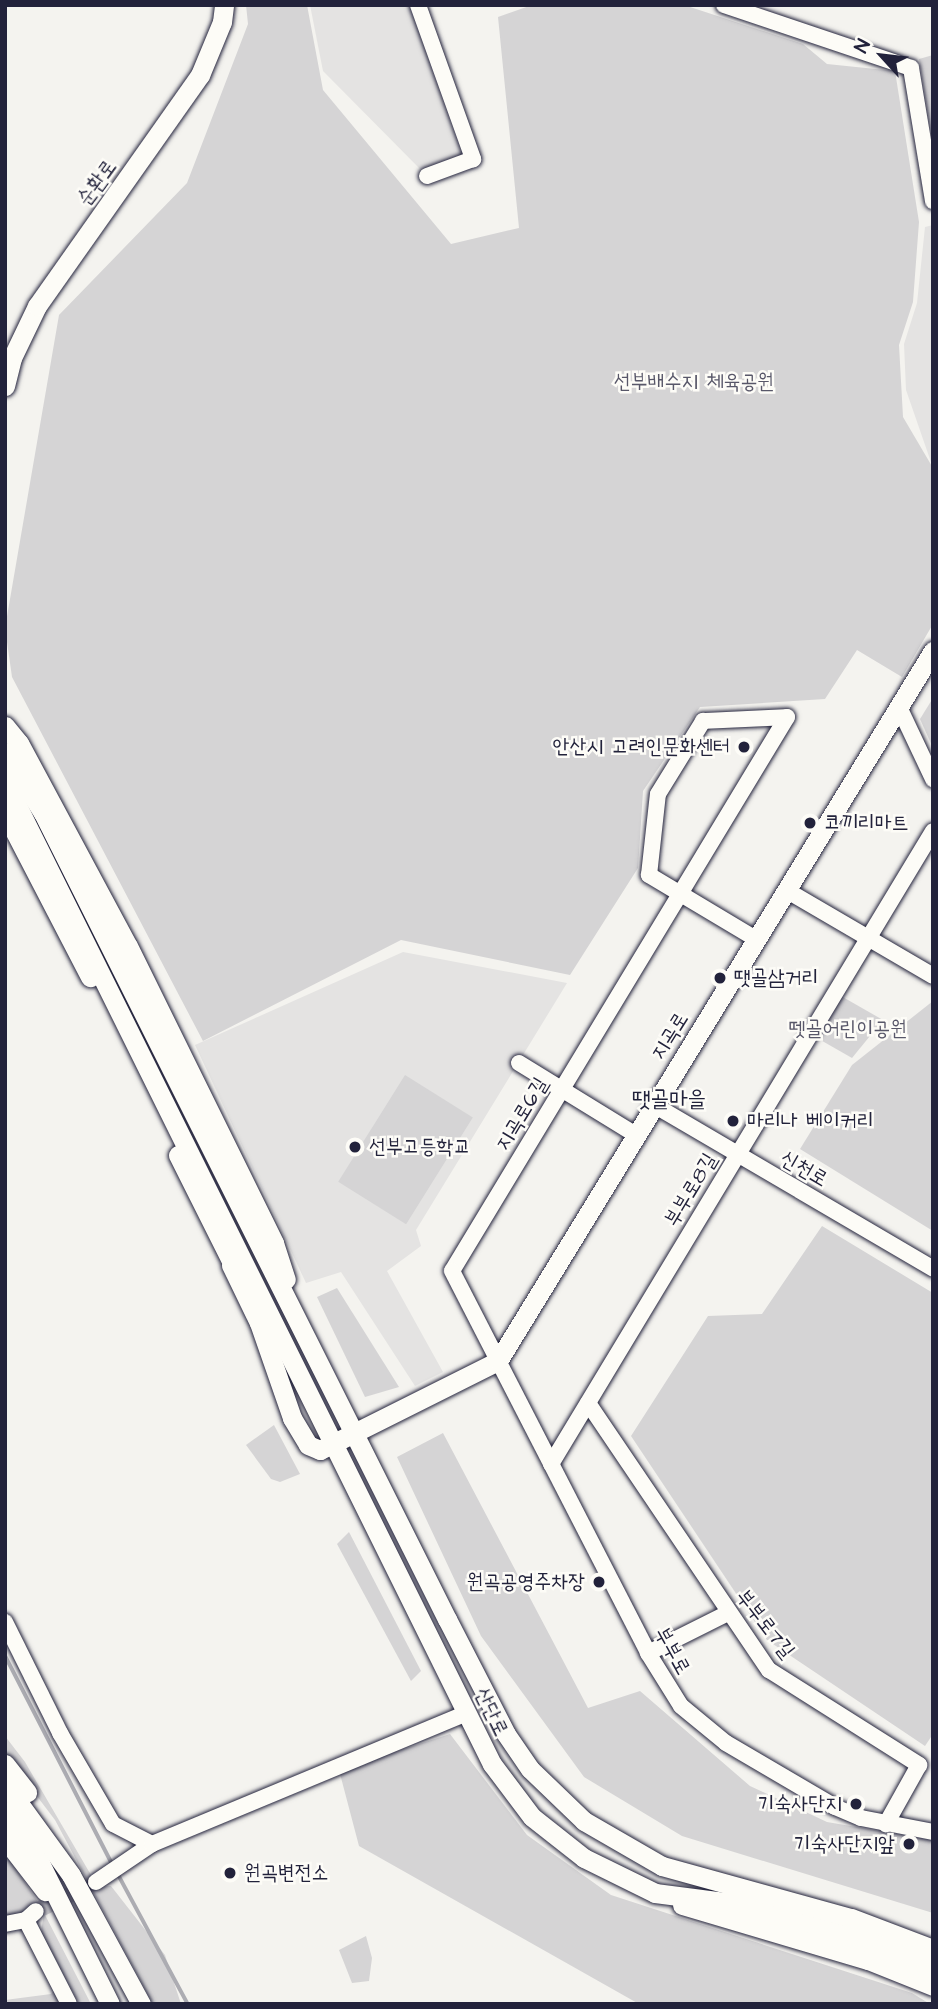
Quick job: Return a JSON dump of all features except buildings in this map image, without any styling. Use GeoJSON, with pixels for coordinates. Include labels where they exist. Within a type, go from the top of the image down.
{"type":"FeatureCollection","features":[{"type":"Feature","properties":{"kind":"main road","name":"순환로"},"geometry":{"type":"LineString","coordinates":[[5,386],[12,358],[37,306],[200,75],[222,22],[224,5]]}},
{"type":"Feature","properties":{"kind":"main road","name":"지곡로"},"geometry":{"type":"LineString","coordinates":[[498,1361],[933,651]]}},
{"type":"Feature","properties":{"kind":"main road"},"geometry":{"type":"LineString","coordinates":[[5,714],[13,750],[128,946],[274,1243],[299,1348]]}},
{"type":"Feature","properties":{"kind":"main road"},"geometry":{"type":"LineString","coordinates":[[5,726],[13,750],[238,1227]]}},
{"type":"Feature","properties":{"kind":"main road"},"geometry":{"type":"LineString","coordinates":[[5,781],[238,1227]]}},
{"type":"Feature","properties":{"kind":"main road"},"geometry":{"type":"LineString","coordinates":[[5,813],[259,1323],[292,1418],[308,1445],[320,1450],[335,1445],[498,1361]]}},
{"type":"Feature","properties":{"kind":"main road","name":"산단로"},"geometry":{"type":"LineString","coordinates":[[238,1227],[299,1348],[335,1445],[466,1713],[492,1764],[532,1817],[584,1858],[656,1894],[724,1902],[876,1944],[933,1967]]}},
{"type":"Feature","properties":{"kind":"main road"},"geometry":{"type":"LineString","coordinates":[[231,1265],[299,1348]]}},
{"type":"Feature","properties":{"kind":"main road","name":"산단로"},"geometry":{"type":"LineString","coordinates":[[299,1348],[356,1434],[506,1734],[530,1769],[584,1821],[662,1866],[851,1918],[933,1949]]}},
{"type":"Feature","properties":{"kind":"main road"},"geometry":{"type":"LineString","coordinates":[[5,1764],[53,1830],[71,1875],[141,2004]]}},
{"type":"Feature","properties":{"kind":"main road"},"geometry":{"type":"LineString","coordinates":[[5,1784],[71,1875]]}},
{"type":"Feature","properties":{"kind":"main road"},"geometry":{"type":"LineString","coordinates":[[5,1811],[40,1863],[110,2004]]}},
{"type":"Feature","properties":{"kind":"main road"},"geometry":{"type":"LineString","coordinates":[[5,1839],[65,1916]]}},
{"type":"Feature","properties":{"kind":"main road"},"geometry":{"type":"LineString","coordinates":[[662,1866],[750,1880],[857,1908],[933,1936]]}},
{"type":"Feature","properties":{"kind":"main road"},"geometry":{"type":"LineString","coordinates":[[656,1894],[777,1936],[868,1960],[933,1986]]}},
{"type":"Feature","properties":{"kind":"street"},"geometry":{"type":"LineString","coordinates":[[418,5],[473,159],[426,176]]}},
{"type":"Feature","properties":{"kind":"street"},"geometry":{"type":"LineString","coordinates":[[724,5],[911,68],[933,201]]}},
{"type":"Feature","properties":{"kind":"street"},"geometry":{"type":"LineString","coordinates":[[898,707],[933,779]]}},
{"type":"Feature","properties":{"kind":"street","name":"지곡로6길"},"geometry":{"type":"LineString","coordinates":[[498,1361],[452,1271],[787,717],[703,721],[658,794],[649,875],[680,893]]}},
{"type":"Feature","properties":{"kind":"street","name":"부부로8길"},"geometry":{"type":"LineString","coordinates":[[551,1464],[933,831]]}},
{"type":"Feature","properties":{"kind":"street"},"geometry":{"type":"LineString","coordinates":[[786,890],[933,976]]}},
{"type":"Feature","properties":{"kind":"street"},"geometry":{"type":"LineString","coordinates":[[680,893],[756,939]]}},
{"type":"Feature","properties":{"kind":"street"},"geometry":{"type":"LineString","coordinates":[[519,1063],[636,1135]]}},
{"type":"Feature","properties":{"kind":"street","name":"신천로"},"geometry":{"type":"LineString","coordinates":[[654,1105],[933,1269]]}},
{"type":"Feature","properties":{"kind":"street","name":"부부로"},"geometry":{"type":"LineString","coordinates":[[498,1361],[665,1685],[702,1727],[835,1807],[886,1824],[933,1832]]}},
{"type":"Feature","properties":{"kind":"street","name":"부부로7길"},"geometry":{"type":"LineString","coordinates":[[588,1402],[769,1670],[919,1765],[886,1824]]}},
{"type":"Feature","properties":{"kind":"street"},"geometry":{"type":"LineString","coordinates":[[648,1653],[729,1613]]}},
{"type":"Feature","properties":{"kind":"street"},"geometry":{"type":"LineString","coordinates":[[5,1622],[60,1733],[113,1824],[152,1844]]}},
{"type":"Feature","properties":{"kind":"street"},"geometry":{"type":"LineString","coordinates":[[100,1879],[152,1844],[466,1713]]}},
{"type":"Feature","properties":{"kind":"street"},"geometry":{"type":"LineString","coordinates":[[5,1924],[31,1915],[69,2004]]}},
{"type":"Feature","properties":{"kind":"shaded area"},"geometry":{"type":"Polygon","coordinates":[[[310,5],[409,5],[462,155],[424,173],[323,71],[310,5]]]}},
{"type":"Feature","properties":{"kind":"shaded area"},"geometry":{"type":"Polygon","coordinates":[[[933,225],[933,468],[906,390],[904,344],[917,303],[925,227],[933,225]]]}},
{"type":"Feature","properties":{"kind":"shaded area","name":"선부고등학교"},"geometry":{"type":"Polygon","coordinates":[[[403,952],[567,983],[416,1230],[421,1246],[387,1271],[443,1372],[415,1386],[341,1272],[306,1283],[195,1045],[403,952]]]}},
{"type":"Feature","properties":{"kind":"green space","name":"선부배수지 체육공원"},"geometry":{"type":"Polygon","coordinates":[[[246,5],[307,5],[323,90],[451,244],[519,228],[498,17],[532,5],[684,5],[803,44],[827,64],[895,71],[919,222],[913,302],[899,345],[903,417],[933,468],[933,624],[902,677],[857,650],[825,699],[700,707],[643,791],[638,868],[570,975],[401,940],[203,1041],[12,677],[5,628],[59,315],[187,183],[248,24],[246,5]]]}},
{"type":"Feature","properties":{"kind":"green space"},"geometry":{"type":"Polygon","coordinates":[[[933,55],[933,144],[919,59],[933,55]]]}},
{"type":"Feature","properties":{"kind":"green space"},"geometry":{"type":"Polygon","coordinates":[[[933,698],[933,748],[920,719],[933,698]]]}},
{"type":"Feature","properties":{"kind":"green space","name":"뗏골어린이공원"},"geometry":{"type":"Polygon","coordinates":[[[841,996],[883,1020],[852,1058],[817,1038],[841,996]]]}},
{"type":"Feature","properties":{"kind":"green space"},"geometry":{"type":"Polygon","coordinates":[[[933,1001],[933,1231],[800,1149],[852,1065],[933,1001]]]}},
{"type":"Feature","properties":{"kind":"green space"},"geometry":{"type":"Polygon","coordinates":[[[405,1075],[473,1117],[406,1224],[338,1182],[405,1075]]]}},
{"type":"Feature","properties":{"kind":"green space"},"geometry":{"type":"Polygon","coordinates":[[[822,1226],[933,1293],[933,1734],[925,1746],[767,1640],[631,1436],[708,1316],[762,1314],[822,1226]]]}},
{"type":"Feature","properties":{"kind":"green space"},"geometry":{"type":"Polygon","coordinates":[[[337,1288],[399,1387],[365,1397],[317,1297],[337,1288]]]}},
{"type":"Feature","properties":{"kind":"green space"},"geometry":{"type":"Polygon","coordinates":[[[274,1425],[300,1474],[280,1482],[271,1479],[246,1445],[274,1425]]]}},
{"type":"Feature","properties":{"kind":"green space"},"geometry":{"type":"Polygon","coordinates":[[[443,1433],[588,1708],[640,1691],[750,1786],[827,1822],[933,1840],[933,1913],[682,1836],[584,1777],[481,1636],[397,1457],[443,1433]]]}},
{"type":"Feature","properties":{"kind":"green space"},"geometry":{"type":"Polygon","coordinates":[[[349,1532],[421,1671],[411,1681],[337,1544],[349,1532]]]}},
{"type":"Feature","properties":{"kind":"green space"},"geometry":{"type":"Polygon","coordinates":[[[450,1734],[527,1835],[611,1895],[912,1993],[930,2004],[639,2004],[359,1846],[339,1770],[450,1734]]]}},
{"type":"Feature","properties":{"kind":"green space"},"geometry":{"type":"Polygon","coordinates":[[[5,1736],[25,1762],[98,1887],[111,1886],[165,1955],[181,2004],[153,2004],[55,1820],[5,1754],[5,1736]]]}},
{"type":"Feature","properties":{"kind":"green space"},"geometry":{"type":"Polygon","coordinates":[[[5,1853],[38,1902],[24,1914],[5,1918],[5,1853]]]}},
{"type":"Feature","properties":{"kind":"green space"},"geometry":{"type":"Polygon","coordinates":[[[44,1913],[91,2004],[79,2004],[41,1932],[44,1913]]]}},
{"type":"Feature","properties":{"kind":"green space"},"geometry":{"type":"Polygon","coordinates":[[[366,1936],[372,1958],[369,1981],[352,1983],[339,1950],[366,1936]]]}},
{"type":"Feature","properties":{"kind":"green space"},"geometry":{"type":"Polygon","coordinates":[[[54,1990],[61,2004],[5,2004],[5,2000],[51,1994],[54,1990]]]}},
{"type":"Feature","properties":{"kind":"waterway"},"geometry":{"type":"LineString","coordinates":[[5,1655],[113,1865]]}},
{"type":"Feature","properties":{"kind":"waterway"},"geometry":{"type":"LineString","coordinates":[[117,1872],[188,2004]]}},
{"type":"Feature","properties":{"kind":"tunnel"},"geometry":{"type":"LineString","coordinates":[[36,1911],[88,1886]]}},
{"type":"Feature","properties":{"kind":"place","name":"안산시 고려인문화센터"},"geometry":{"type":"Point","coordinates":[744,747]}},
{"type":"Feature","properties":{"kind":"place","name":"코끼리마트"},"geometry":{"type":"Point","coordinates":[810,823]}},
{"type":"Feature","properties":{"kind":"place","name":"땟골삼거리"},"geometry":{"type":"Point","coordinates":[720,978]}},
{"type":"Feature","properties":{"kind":"place","name":"마리나 베이커리"},"geometry":{"type":"Point","coordinates":[733,1121]}},
{"type":"Feature","properties":{"kind":"place","name":"선부고등학교"},"geometry":{"type":"Point","coordinates":[355,1147]}},
{"type":"Feature","properties":{"kind":"place","name":"원곡공영주차장"},"geometry":{"type":"Point","coordinates":[599,1582]}},
{"type":"Feature","properties":{"kind":"place","name":"기숙사단지"},"geometry":{"type":"Point","coordinates":[856,1804]}},
{"type":"Feature","properties":{"kind":"place","name":"기숙사단지앞"},"geometry":{"type":"Point","coordinates":[909,1844]}},
{"type":"Feature","properties":{"kind":"place","name":"원곡변전소"},"geometry":{"type":"Point","coordinates":[230,1873]}},
{"type":"Feature","properties":{"kind":"district","name":"땟골마을"},"geometry":{"type":"Point","coordinates":[669,1099]}}]}
